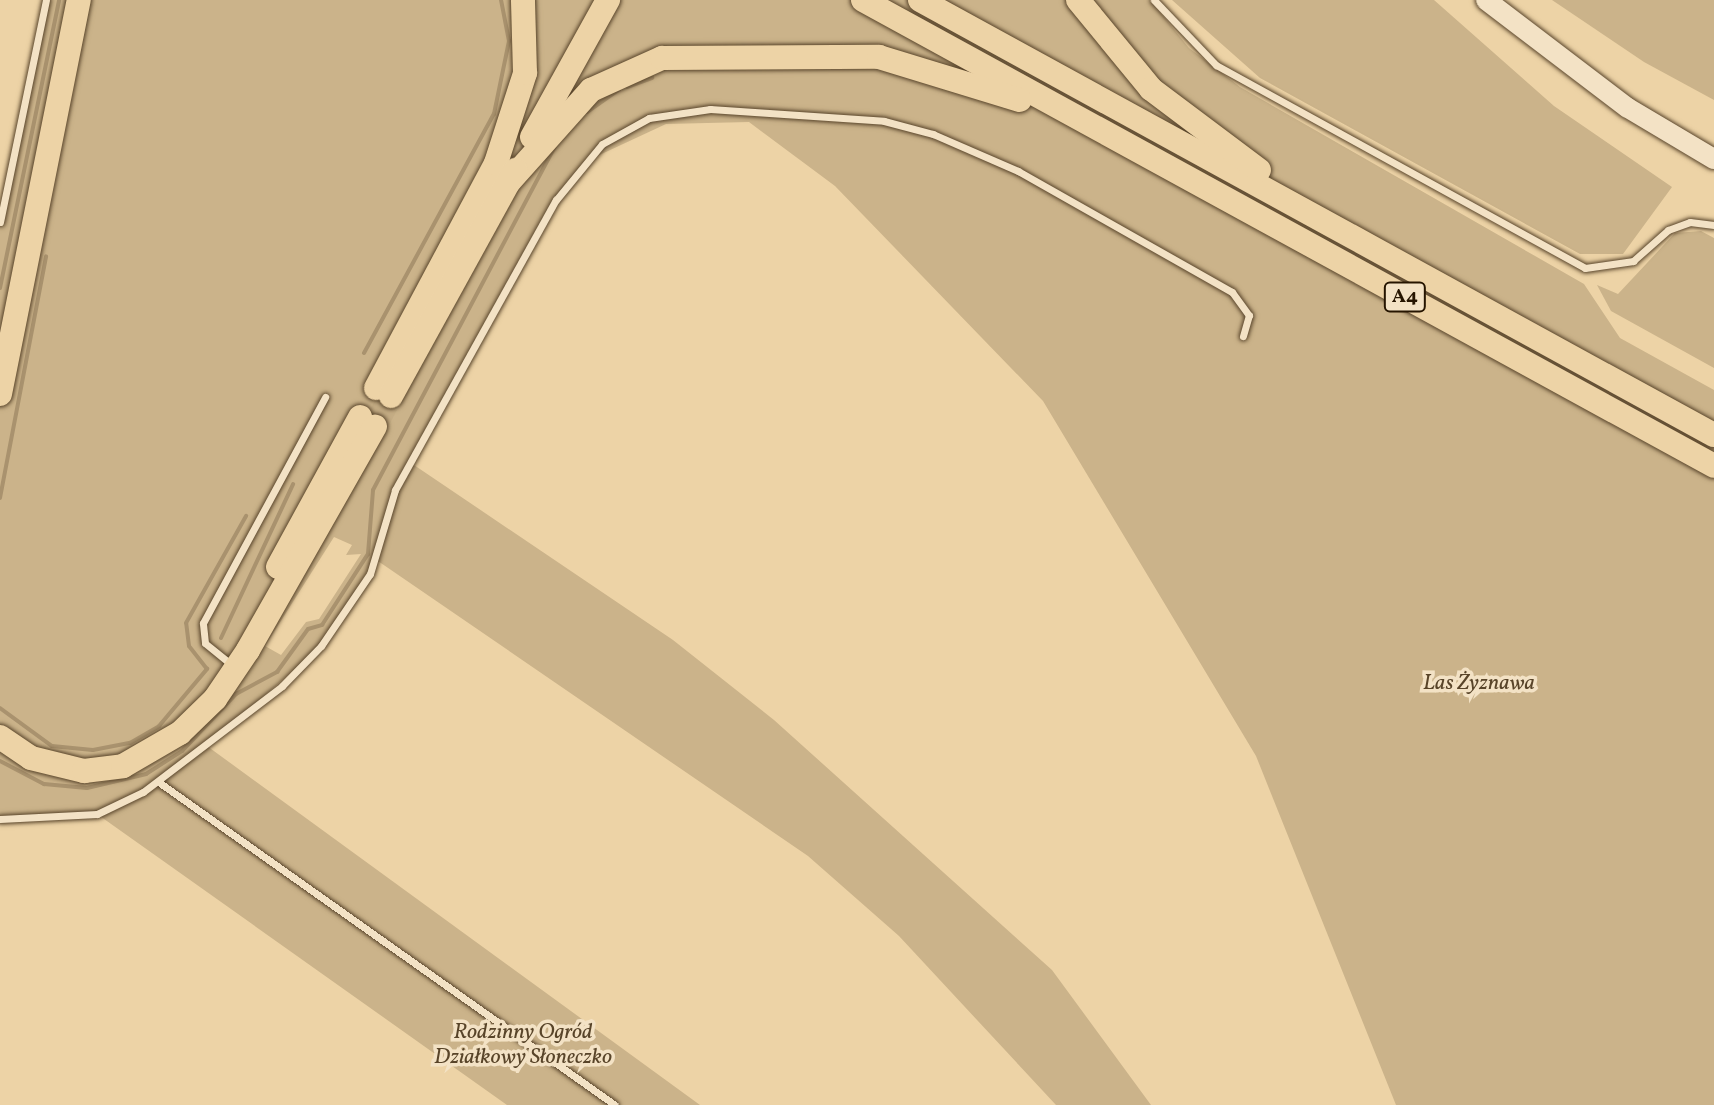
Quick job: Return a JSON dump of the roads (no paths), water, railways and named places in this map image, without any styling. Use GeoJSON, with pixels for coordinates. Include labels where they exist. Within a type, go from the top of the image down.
{"type":"FeatureCollection","features":[{"type":"Feature","properties":{"kind":"highway"},"geometry":{"type":"LineString","coordinates":[[0,394],[79,0]]}},
{"type":"Feature","properties":{"kind":"highway"},"geometry":{"type":"LineString","coordinates":[[502,173],[527,61],[523,0]]}},
{"type":"Feature","properties":{"kind":"highway"},"geometry":{"type":"LineString","coordinates":[[384,392],[591,0]]}},
{"type":"Feature","properties":{"kind":"highway"},"geometry":{"type":"LineString","coordinates":[[502,173],[608,0]]}},
{"type":"Feature","properties":{"kind":"highway","name":"A4"},"geometry":{"type":"LineString","coordinates":[[863,0],[1714,466]]}},
{"type":"Feature","properties":{"kind":"highway","name":"A4"},"geometry":{"type":"LineString","coordinates":[[920,0],[1714,435]]}},
{"type":"Feature","properties":{"kind":"highway"},"geometry":{"type":"LineString","coordinates":[[1078,0],[1151,89],[1327,223]]}},
{"type":"Feature","properties":{"kind":"highway"},"geometry":{"type":"LineString","coordinates":[[502,173],[591,90],[624,71],[687,55],[879,57],[1097,129]]}},
{"type":"Feature","properties":{"kind":"highway"},"geometry":{"type":"LineString","coordinates":[[0,737],[31,758],[84,771],[138,759],[189,726],[248,650],[368,422],[189,726]]}},
{"type":"Feature","properties":{"kind":"main road"},"geometry":{"type":"LineString","coordinates":[[1486,0],[1628,108],[1714,159]]}},
{"type":"Feature","properties":{"kind":"lane"},"geometry":{"type":"LineString","coordinates":[[0,222],[46,0]]}},
{"type":"Feature","properties":{"kind":"lane"},"geometry":{"type":"LineString","coordinates":[[1154,0],[1216,65],[1585,268],[1633,261],[1668,230],[1690,222],[1714,225]]}},
{"type":"Feature","properties":{"kind":"lane"},"geometry":{"type":"LineString","coordinates":[[0,819],[97,814],[160,783],[282,686],[357,598],[395,490],[556,200],[602,144],[649,118],[710,109],[884,121],[933,134],[1018,171],[1232,292],[1249,315],[1243,336]]}},
{"type":"Feature","properties":{"kind":"lane"},"geometry":{"type":"LineString","coordinates":[[227,661],[205,643],[203,623],[325,397]]}},
{"type":"Feature","properties":{"kind":"lane"},"geometry":{"type":"LineString","coordinates":[[160,783],[615,1105]]}},
{"type":"Feature","properties":{"kind":"waterway"},"geometry":{"type":"LineString","coordinates":[[0,288],[59,0]]}},
{"type":"Feature","properties":{"kind":"waterway"},"geometry":{"type":"LineString","coordinates":[[364,353],[494,114],[509,41],[501,0]]}},
{"type":"Feature","properties":{"kind":"waterway"},"geometry":{"type":"LineString","coordinates":[[627,87],[652,78]]}},
{"type":"Feature","properties":{"kind":"waterway"},"geometry":{"type":"LineString","coordinates":[[587,112],[619,90]]}},
{"type":"Feature","properties":{"kind":"waterway"},"geometry":{"type":"LineString","coordinates":[[0,761],[44,784],[87,788],[146,774],[182,751],[236,694],[277,672],[308,629],[322,625],[368,554],[373,490],[556,145]]}},
{"type":"Feature","properties":{"kind":"waterway"},"geometry":{"type":"LineString","coordinates":[[0,498],[46,256]]}},
{"type":"Feature","properties":{"kind":"waterway"},"geometry":{"type":"LineString","coordinates":[[221,638],[293,484]]}},
{"type":"Feature","properties":{"kind":"waterway"},"geometry":{"type":"LineString","coordinates":[[0,708],[52,746],[93,750],[130,743],[159,726],[207,669],[189,646],[186,623],[246,516]]}},
{"type":"Feature","properties":{"kind":"tunnel"},"geometry":{"type":"LineString","coordinates":[[375,426],[391,396]]}},
{"type":"Feature","properties":{"kind":"park label","name":"Las Żyznawa"},"geometry":{"type":"Point","coordinates":[1479,684]}},
{"type":"Feature","properties":{"kind":"park label","name":"Rodzinny Ogród Działkowy Słoneczko"},"geometry":{"type":"Point","coordinates":[523,1044]}}]}
